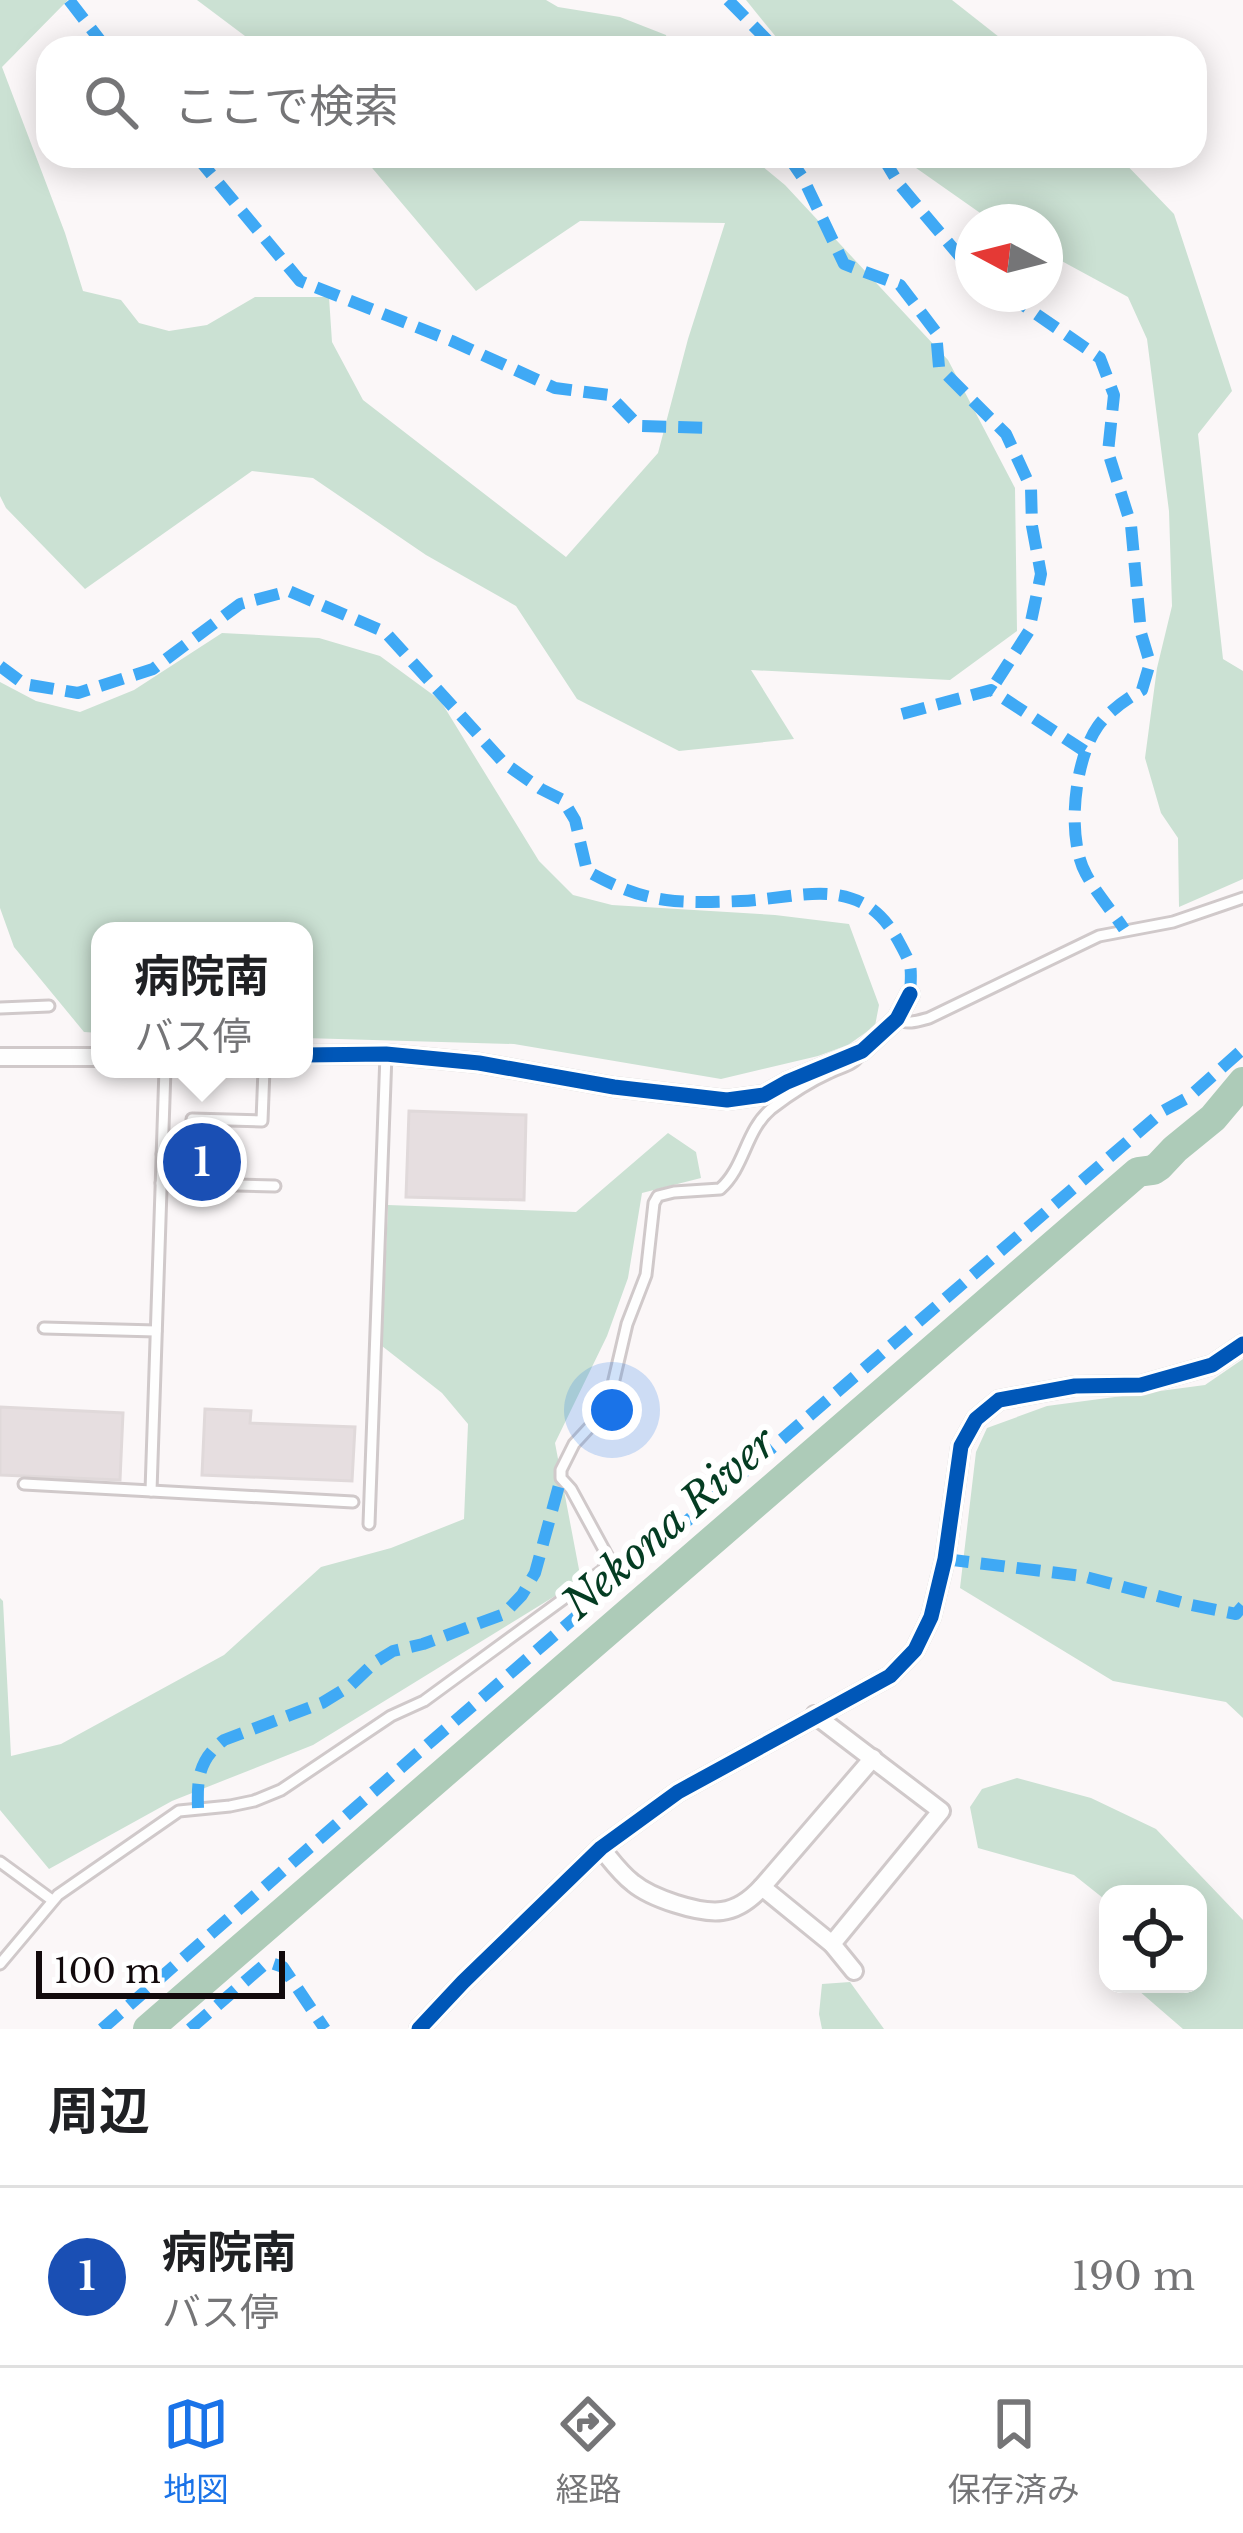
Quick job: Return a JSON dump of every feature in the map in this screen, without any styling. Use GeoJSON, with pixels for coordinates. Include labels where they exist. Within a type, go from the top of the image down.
{"type":"FeatureCollection","features":[{"type":"Feature","properties":{"kind":"street"},"geometry":{"type":"LineString","coordinates":[[313,1055],[386,1054],[479,1063],[614,1087],[727,1100],[764,1095],[862,1051],[897,1019],[910,994]]}},
{"type":"Feature","properties":{"kind":"street"},"geometry":{"type":"LineString","coordinates":[[0,1057],[91,1057]]}},
{"type":"Feature","properties":{"kind":"street"},"geometry":{"type":"LineString","coordinates":[[419,2029],[601,1848],[678,1792],[890,1676],[915,1650],[931,1617],[945,1559],[961,1446],[976,1419],[999,1400],[1075,1386],[1141,1385],[1212,1365],[1243,1344]]}},
{"type":"Feature","properties":{"kind":"street"},"geometry":{"type":"LineString","coordinates":[[815,1715],[941,1811],[832,1944]]}},
{"type":"Feature","properties":{"kind":"street"},"geometry":{"type":"LineString","coordinates":[[601,1848],[636,1887],[652,1896],[720,1912],[731,1909],[762,1887],[873,1758]]}},
{"type":"Feature","properties":{"kind":"street"},"geometry":{"type":"LineString","coordinates":[[762,1887],[832,1944],[854,1971]]}},
{"type":"Feature","properties":{"kind":"lane"},"geometry":{"type":"LineString","coordinates":[[897,1019],[928,1018],[1099,936],[1173,922],[1243,898]]}},
{"type":"Feature","properties":{"kind":"lane"},"geometry":{"type":"LineString","coordinates":[[0,1009],[49,1006]]}},
{"type":"Feature","properties":{"kind":"lane"},"geometry":{"type":"LineString","coordinates":[[0,1964],[52,1900],[179,1811],[230,1806],[280,1790],[391,1716],[424,1701],[603,1570],[608,1557],[561,1478],[562,1469],[574,1444],[599,1417],[613,1384],[627,1324],[646,1275],[654,1203],[658,1196],[674,1192],[720,1189],[734,1174],[759,1120],[830,1072],[853,1064],[862,1051]]}},
{"type":"Feature","properties":{"kind":"lane"},"geometry":{"type":"LineString","coordinates":[[369,1524],[386,1054]]}},
{"type":"Feature","properties":{"kind":"lane"},"geometry":{"type":"LineString","coordinates":[[151,1491],[165,1078]]}},
{"type":"Feature","properties":{"kind":"lane"},"geometry":{"type":"LineString","coordinates":[[162,1154],[191,1155],[192,1119],[262,1121],[264,1078]]}},
{"type":"Feature","properties":{"kind":"lane"},"geometry":{"type":"LineString","coordinates":[[161,1183],[275,1186]]}},
{"type":"Feature","properties":{"kind":"lane"},"geometry":{"type":"LineString","coordinates":[[44,1328],[156,1331]]}},
{"type":"Feature","properties":{"kind":"lane"},"geometry":{"type":"LineString","coordinates":[[24,1484],[353,1502]]}},
{"type":"Feature","properties":{"kind":"lane"},"geometry":{"type":"LineString","coordinates":[[0,1862],[52,1900]]}},
{"type":"Feature","properties":{"kind":"green space"},"geometry":{"type":"Polygon","coordinates":[[[0,0],[68,0],[2,67],[83,291],[121,300],[139,323],[169,331],[207,325],[255,297],[329,297],[332,342],[363,400],[566,557],[658,453],[725,223],[580,221],[476,291],[372,168],[764,168],[948,360],[1015,488],[1017,631],[950,680],[751,670],[794,739],[679,751],[577,699],[516,606],[426,555],[313,478],[252,471],[85,589],[6,508],[0,496],[0,0]]]}},
{"type":"Feature","properties":{"kind":"green space"},"geometry":{"type":"Polygon","coordinates":[[[197,0],[546,0],[558,7],[620,17],[666,36],[245,36],[197,0]]]}},
{"type":"Feature","properties":{"kind":"green space"},"geometry":{"type":"Polygon","coordinates":[[[746,0],[952,0],[998,36],[775,36],[746,0]]]}},
{"type":"Feature","properties":{"kind":"green space"},"geometry":{"type":"Polygon","coordinates":[[[916,168],[1130,168],[1174,214],[1232,391],[1198,434],[1223,659],[1243,671],[1243,879],[1179,907],[1178,838],[1161,813],[1145,758],[1157,668],[1172,606],[1169,511],[1147,339],[1128,297],[1063,262],[1063,204],[967,204],[916,168]]]}},
{"type":"Feature","properties":{"kind":"green space"},"geometry":{"type":"Polygon","coordinates":[[[222,633],[319,638],[380,656],[440,700],[539,861],[573,895],[612,905],[849,924],[879,1005],[875,1026],[848,1045],[818,1056],[721,1079],[514,1044],[313,1038],[313,922],[91,922],[91,1032],[84,1032],[14,947],[0,908],[0,682],[36,701],[80,712],[134,690],[222,633]]]}},
{"type":"Feature","properties":{"kind":"green space"},"geometry":{"type":"Polygon","coordinates":[[[668,1133],[696,1152],[701,1178],[642,1193],[628,1278],[607,1336],[555,1443],[581,1580],[313,1745],[172,1801],[49,1869],[0,1810],[0,1598],[11,1756],[61,1744],[224,1655],[321,1567],[391,1548],[464,1519],[468,1424],[442,1393],[382,1346],[388,1205],[576,1212],[668,1133]]]}},
{"type":"Feature","properties":{"kind":"green space"},"geometry":{"type":"Polygon","coordinates":[[[1243,1359],[1243,1718],[1226,1702],[1113,1681],[960,1588],[976,1452],[987,1428],[1047,1406],[1205,1385],[1243,1359]]]}},
{"type":"Feature","properties":{"kind":"green space"},"geometry":{"type":"Polygon","coordinates":[[[1017,1778],[1091,1798],[1156,1829],[1243,1920],[1243,2029],[1183,2029],[1141,1993],[1207,1993],[1207,1885],[1099,1885],[1099,1895],[1074,1875],[978,1848],[970,1807],[982,1789],[1017,1778]]]}},
{"type":"Feature","properties":{"kind":"green space"},"geometry":{"type":"Polygon","coordinates":[[[850,1982],[884,2029],[822,2029],[822,1984],[850,1982]]]}},
{"type":"Feature","properties":{"kind":"building"},"geometry":{"type":"Polygon","coordinates":[[[409,1111],[526,1115],[524,1200],[406,1197],[409,1111]]]}},
{"type":"Feature","properties":{"kind":"building"},"geometry":{"type":"Polygon","coordinates":[[[0,1407],[123,1413],[120,1480],[0,1475],[0,1407]]]}},
{"type":"Feature","properties":{"kind":"building"},"geometry":{"type":"Polygon","coordinates":[[[205,1409],[251,1411],[250,1423],[355,1427],[352,1481],[202,1475],[205,1409]]]}},
{"type":"Feature","properties":{"kind":"waterway","name":"Nekona River"},"geometry":{"type":"LineString","coordinates":[[148,2029],[1138,1172],[1159,1166],[1213,1118],[1243,1082]]}},
{"type":"Feature","properties":{"kind":"marked path"},"geometry":{"type":"LineString","coordinates":[[69,0],[97,36]]}},
{"type":"Feature","properties":{"kind":"marked path"},"geometry":{"type":"LineString","coordinates":[[728,0],[763,36]]}},
{"type":"Feature","properties":{"kind":"marked path"},"geometry":{"type":"LineString","coordinates":[[206,168],[300,281],[555,388],[609,395],[639,426],[710,428]]}},
{"type":"Feature","properties":{"kind":"marked path"},"geometry":{"type":"LineString","coordinates":[[796,168],[844,264],[900,285],[936,332],[939,367],[1006,434],[1031,488],[1041,574],[1029,631],[991,690]]}},
{"type":"Feature","properties":{"kind":"marked path"},"geometry":{"type":"LineString","coordinates":[[889,168],[955,251]]}},
{"type":"Feature","properties":{"kind":"marked path"},"geometry":{"type":"LineString","coordinates":[[1033,312],[1100,358],[1114,395],[1108,452],[1131,525],[1141,633],[1150,663],[1142,690],[1107,716],[1090,741],[1078,778],[1075,820],[1086,874],[1124,929]]}},
{"type":"Feature","properties":{"kind":"marked path"},"geometry":{"type":"LineString","coordinates":[[0,666],[24,684],[78,693],[153,669],[240,604],[289,591],[385,632],[504,763],[563,800],[575,820],[587,871],[635,893],[675,901],[808,894],[849,897],[884,920],[899,942],[910,966],[910,994]]}},
{"type":"Feature","properties":{"kind":"marked path"},"geometry":{"type":"LineString","coordinates":[[902,714],[991,690],[1086,752]]}},
{"type":"Feature","properties":{"kind":"marked path"},"geometry":{"type":"LineString","coordinates":[[102,2029],[1163,1111],[1189,1097],[1243,1049]]}},
{"type":"Feature","properties":{"kind":"marked path"},"geometry":{"type":"LineString","coordinates":[[198,1808],[201,1770],[224,1740],[322,1703],[393,1651],[504,1614],[535,1573],[561,1478]]}},
{"type":"Feature","properties":{"kind":"marked path"},"geometry":{"type":"LineString","coordinates":[[945,1559],[1082,1576],[1236,1614],[1243,1606]]}},
{"type":"Feature","properties":{"kind":"marked path"},"geometry":{"type":"LineString","coordinates":[[190,2029],[271,1963],[283,1967],[325,2029]]}},
{"type":"Feature","properties":{"kind":"cycle path"},"geometry":{"type":"LineString","coordinates":[[313,1055],[386,1054],[479,1063],[614,1087],[727,1100],[764,1095],[862,1051],[897,1019],[910,994]]}},
{"type":"Feature","properties":{"kind":"cycle path"},"geometry":{"type":"LineString","coordinates":[[419,2029],[601,1848],[678,1792],[890,1676],[915,1650],[931,1617],[945,1559],[961,1446],[976,1419],[999,1400],[1075,1386],[1141,1385],[1212,1365],[1243,1344]]}},
{"type":"Feature","properties":{"kind":"place","name":"病院南"},"geometry":{"type":"Point","coordinates":[202,1162]}}]}
